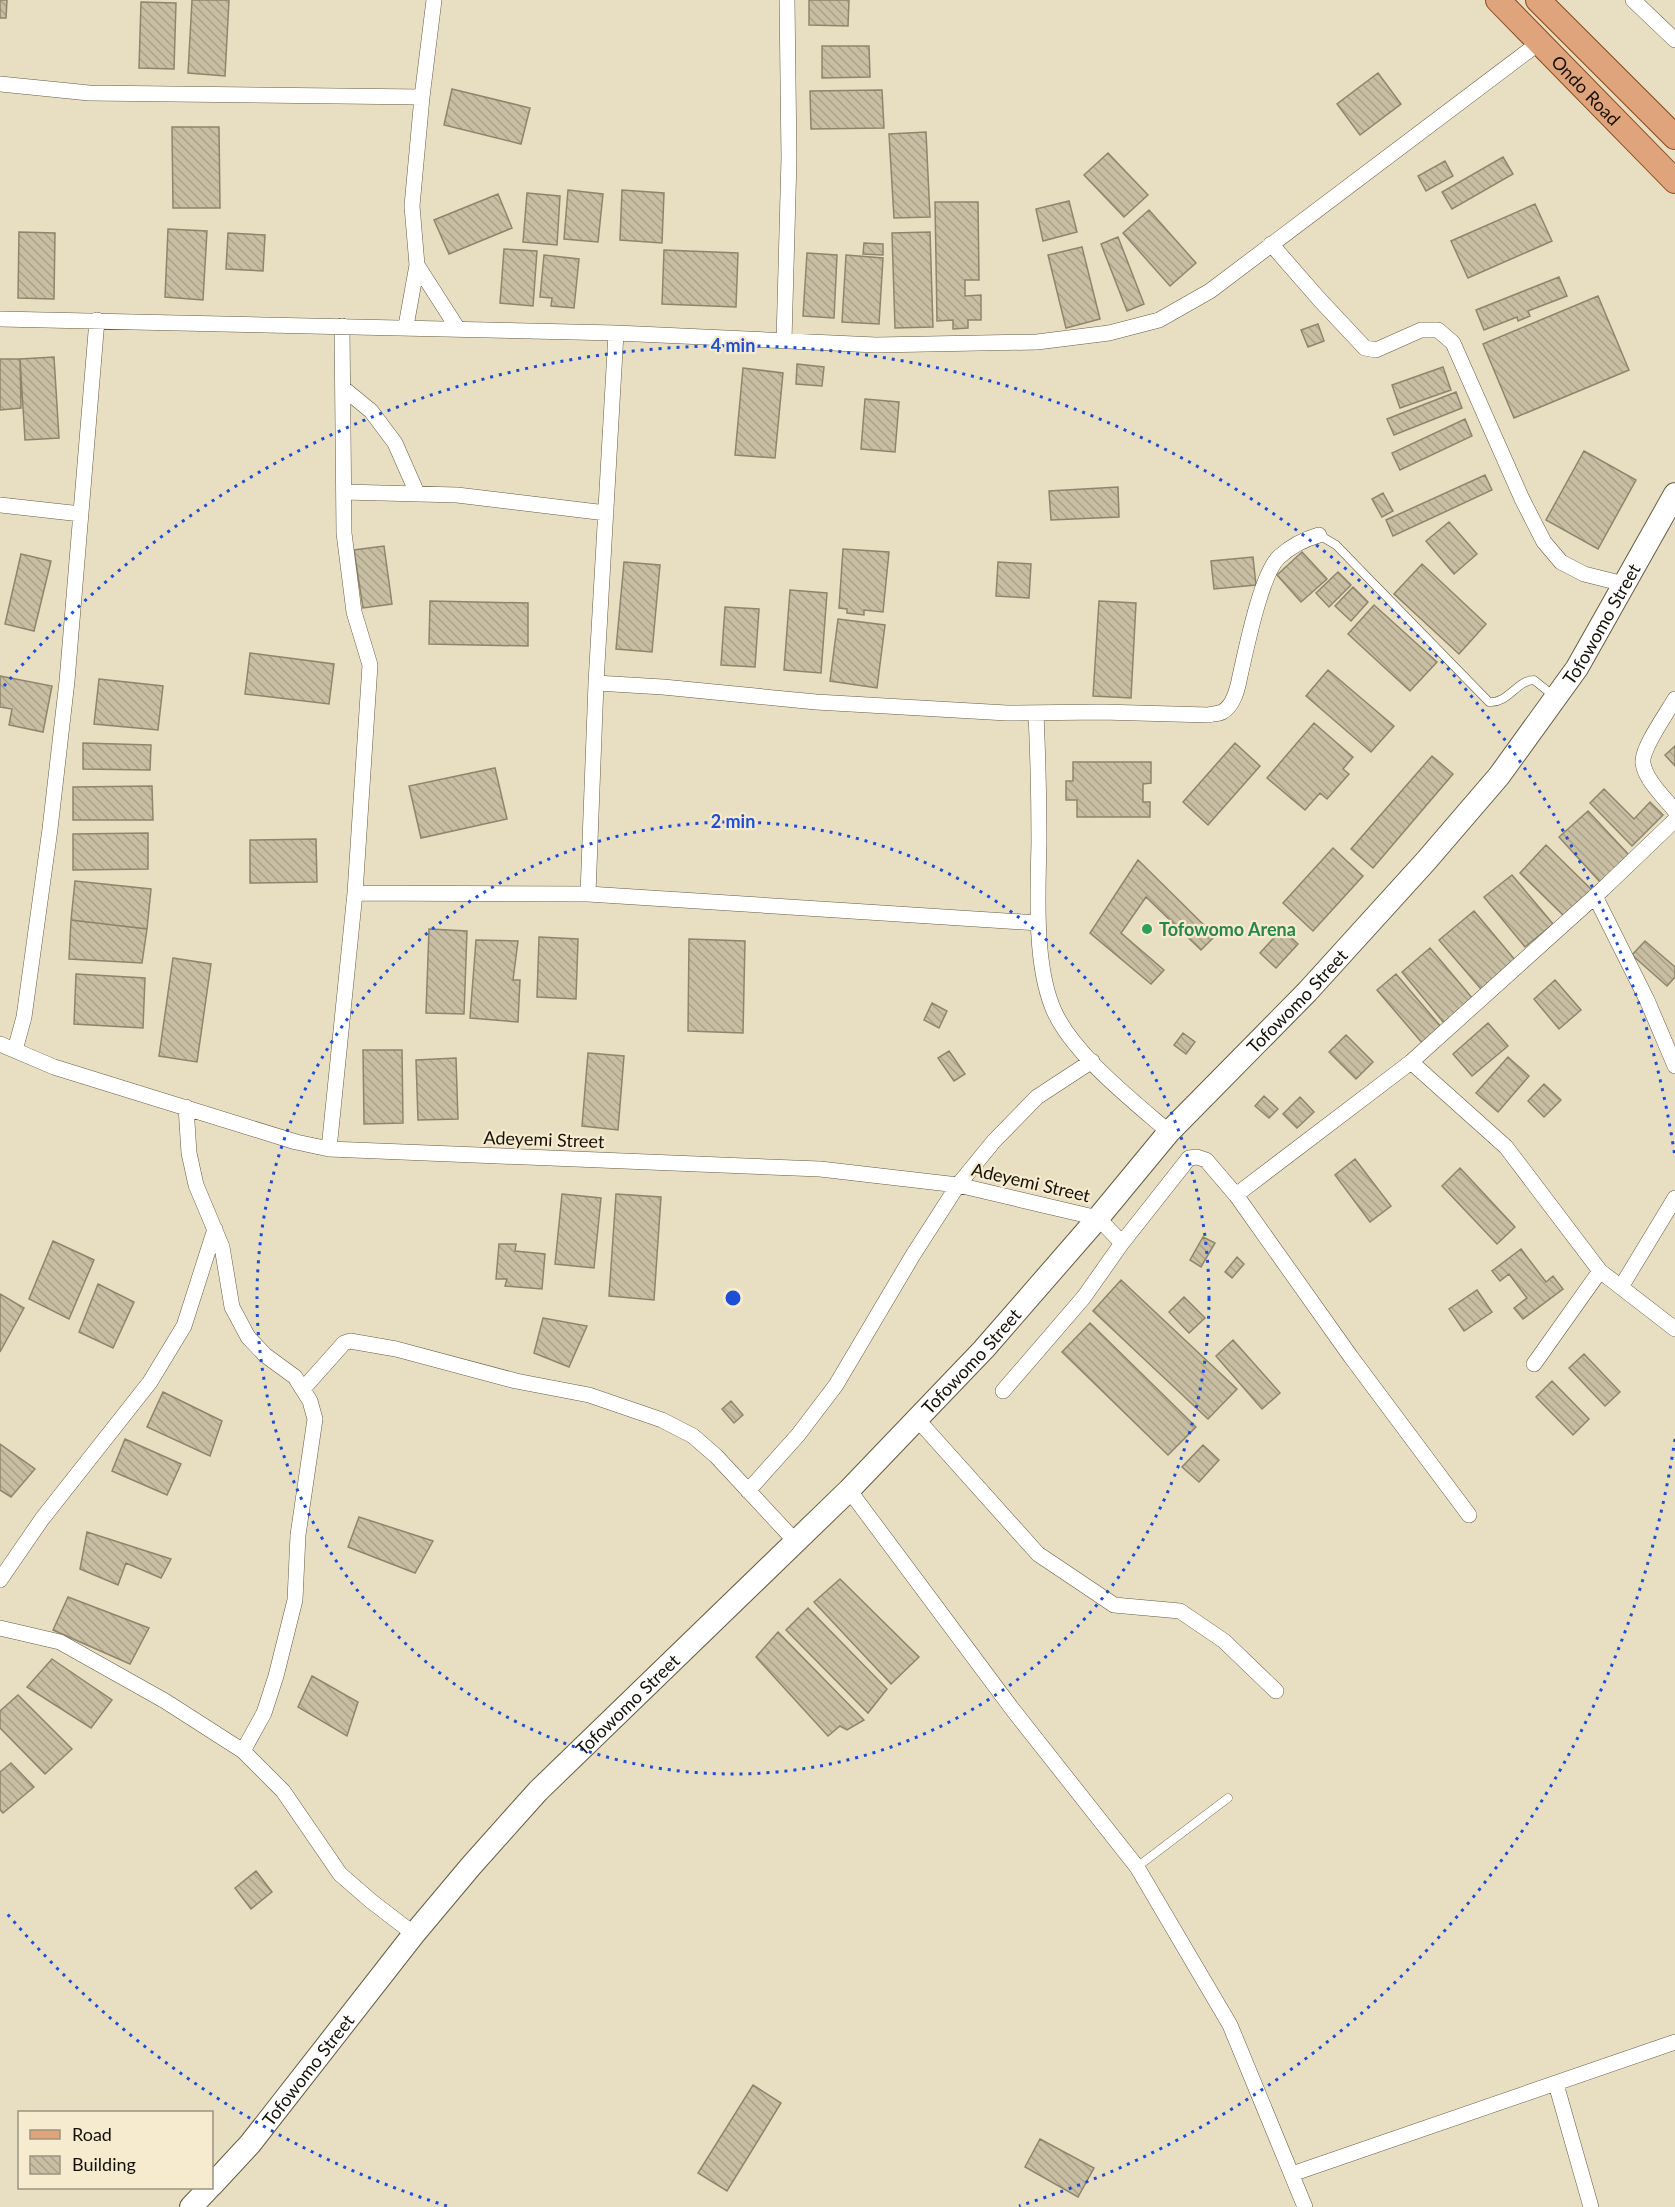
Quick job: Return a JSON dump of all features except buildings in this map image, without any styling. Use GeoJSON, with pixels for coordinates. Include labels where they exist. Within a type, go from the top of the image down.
{"type":"FeatureCollection","features":[{"type":"Feature","properties":{"kind":"main road","name":"Ondo Road"},"geometry":{"type":"LineString","coordinates":[[1498,0],[1675,181]]}},
{"type":"Feature","properties":{"kind":"main road","name":"Ondo Road"},"geometry":{"type":"LineString","coordinates":[[1540,1],[1675,137]]}},
{"type":"Feature","properties":{"kind":"street"},"geometry":{"type":"LineString","coordinates":[[406,326],[417,265],[412,206],[434,0]]}},
{"type":"Feature","properties":{"kind":"street"},"geometry":{"type":"LineString","coordinates":[[784,341],[789,158],[787,0]]}},
{"type":"Feature","properties":{"kind":"street"},"geometry":{"type":"LineString","coordinates":[[1633,0],[1675,40]]}},
{"type":"Feature","properties":{"kind":"street"},"geometry":{"type":"LineString","coordinates":[[0,319],[406,326],[876,345],[1037,342],[1109,333],[1159,320],[1210,291],[1540,42]]}},
{"type":"Feature","properties":{"kind":"street"},"geometry":{"type":"LineString","coordinates":[[0,84],[89,93],[422,97]]}},
{"type":"Feature","properties":{"kind":"street"},"geometry":{"type":"LineString","coordinates":[[1270,244],[1365,348],[1376,350],[1421,330],[1438,330],[1453,343],[1522,499],[1544,542],[1561,562],[1584,574],[1624,584]]}},
{"type":"Feature","properties":{"kind":"street"},"geometry":{"type":"LineString","coordinates":[[417,265],[458,329]]}},
{"type":"Feature","properties":{"kind":"street"},"geometry":{"type":"LineString","coordinates":[[15,1050],[24,1017],[50,830],[67,681],[98,320]]}},
{"type":"Feature","properties":{"kind":"street"},"geometry":{"type":"LineString","coordinates":[[329,1149],[355,892],[370,665],[354,612],[344,533],[342,326]]}},
{"type":"Feature","properties":{"kind":"street"},"geometry":{"type":"LineString","coordinates":[[588,894],[596,683],[616,333]]}},
{"type":"Feature","properties":{"kind":"street"},"geometry":{"type":"LineString","coordinates":[[343,388],[371,411],[395,443],[417,493]]}},
{"type":"Feature","properties":{"kind":"street"},"geometry":{"type":"LineString","coordinates":[[344,492],[457,495],[606,513]]}},
{"type":"Feature","properties":{"kind":"street","name":"Tofowomo Street"},"geometry":{"type":"LineString","coordinates":[[213,2183],[250,2144],[414,1934],[538,1791],[849,1490],[917,1419],[984,1348],[1098,1218],[1169,1132],[1307,992],[1426,861],[1499,776],[1576,668],[1675,494]]}},
{"type":"Feature","properties":{"kind":"street"},"geometry":{"type":"LineString","coordinates":[[0,506],[81,514]]}},
{"type":"Feature","properties":{"kind":"street"},"geometry":{"type":"LineString","coordinates":[[596,683],[816,702],[1036,714],[1102,712],[1192,716],[1222,712],[1229,705],[1237,689],[1253,620],[1268,574],[1277,558],[1306,539],[1319,535]]}},
{"type":"Feature","properties":{"kind":"street"},"geometry":{"type":"LineString","coordinates":[[1675,699],[1645,752],[1643,763],[1648,777],[1675,811]]}},
{"type":"Feature","properties":{"kind":"street"},"geometry":{"type":"LineString","coordinates":[[1036,714],[1039,805],[1038,923],[1045,976],[1052,1006],[1069,1036],[1092,1061],[1169,1132]]}},
{"type":"Feature","properties":{"kind":"street"},"geometry":{"type":"LineString","coordinates":[[1236,1195],[1411,1062],[1595,896],[1675,820]]}},
{"type":"Feature","properties":{"kind":"street"},"geometry":{"type":"LineString","coordinates":[[355,892],[588,894],[1038,923]]}},
{"type":"Feature","properties":{"kind":"street"},"geometry":{"type":"LineString","coordinates":[[1595,896],[1647,1000],[1675,1066]]}},
{"type":"Feature","properties":{"kind":"street","name":"Adeyemi Street"},"geometry":{"type":"LineString","coordinates":[[0,1044],[54,1067],[296,1142],[329,1149],[820,1170],[958,1185],[1098,1218]]}},
{"type":"Feature","properties":{"kind":"street"},"geometry":{"type":"LineString","coordinates":[[748,1491],[798,1436],[836,1385],[913,1255],[958,1185],[994,1141],[1037,1097],[1092,1061]]}},
{"type":"Feature","properties":{"kind":"street"},"geometry":{"type":"LineString","coordinates":[[1411,1062],[1506,1147],[1600,1271],[1675,1329]]}},
{"type":"Feature","properties":{"kind":"street"},"geometry":{"type":"LineString","coordinates":[[186,1107],[189,1153],[196,1185],[222,1246],[232,1307],[248,1337],[265,1355],[295,1377],[310,1401],[315,1419],[298,1535],[295,1600],[264,1713],[243,1751]]}},
{"type":"Feature","properties":{"kind":"street"},"geometry":{"type":"LineString","coordinates":[[1003,1391],[1084,1297],[1122,1243],[1190,1158],[1197,1157],[1206,1160],[1236,1195],[1351,1357],[1469,1515]]}},
{"type":"Feature","properties":{"kind":"street"},"geometry":{"type":"LineString","coordinates":[[1621,1287],[1675,1198]]}},
{"type":"Feature","properties":{"kind":"street"},"geometry":{"type":"LineString","coordinates":[[1098,1218],[1122,1243]]}},
{"type":"Feature","properties":{"kind":"street"},"geometry":{"type":"LineString","coordinates":[[0,1580],[42,1519],[150,1382],[184,1326],[215,1229]]}},
{"type":"Feature","properties":{"kind":"street"},"geometry":{"type":"LineString","coordinates":[[1534,1364],[1600,1271]]}},
{"type":"Feature","properties":{"kind":"street"},"geometry":{"type":"LineString","coordinates":[[303,1389],[344,1343],[350,1341],[396,1349],[516,1381],[589,1395],[662,1420],[693,1436],[716,1456],[796,1542]]}},
{"type":"Feature","properties":{"kind":"street"},"geometry":{"type":"LineString","coordinates":[[917,1419],[1038,1554],[1114,1605],[1180,1611],[1224,1641],[1276,1691]]}},
{"type":"Feature","properties":{"kind":"street"},"geometry":{"type":"LineString","coordinates":[[849,1490],[1013,1710],[1137,1867],[1230,2025],[1305,2207]]}},
{"type":"Feature","properties":{"kind":"street"},"geometry":{"type":"LineString","coordinates":[[0,1628],[60,1642],[165,1701],[243,1751],[283,1791],[340,1874],[414,1934]]}},
{"type":"Feature","properties":{"kind":"street"},"geometry":{"type":"LineString","coordinates":[[1292,2174],[1675,2042]]}},
{"type":"Feature","properties":{"kind":"street"},"geometry":{"type":"LineString","coordinates":[[1556,2084],[1591,2207]]}},
{"type":"Feature","properties":{"kind":"street","name":"Tofowomo Street"},"geometry":{"type":"LineString","coordinates":[[191,2207],[207,2189]]}},
{"type":"Feature","properties":{"kind":"lane"},"geometry":{"type":"LineString","coordinates":[[1319,535],[1336,545],[1489,702],[1495,703],[1504,698],[1528,680],[1534,680],[1556,697]]}},
{"type":"Feature","properties":{"kind":"lane"},"geometry":{"type":"LineString","coordinates":[[1137,1867],[1228,1798]]}},
{"type":"Feature","properties":{"kind":"place","name":"Tofowomo Arena"},"geometry":{"type":"Point","coordinates":[1147,929]}}]}
